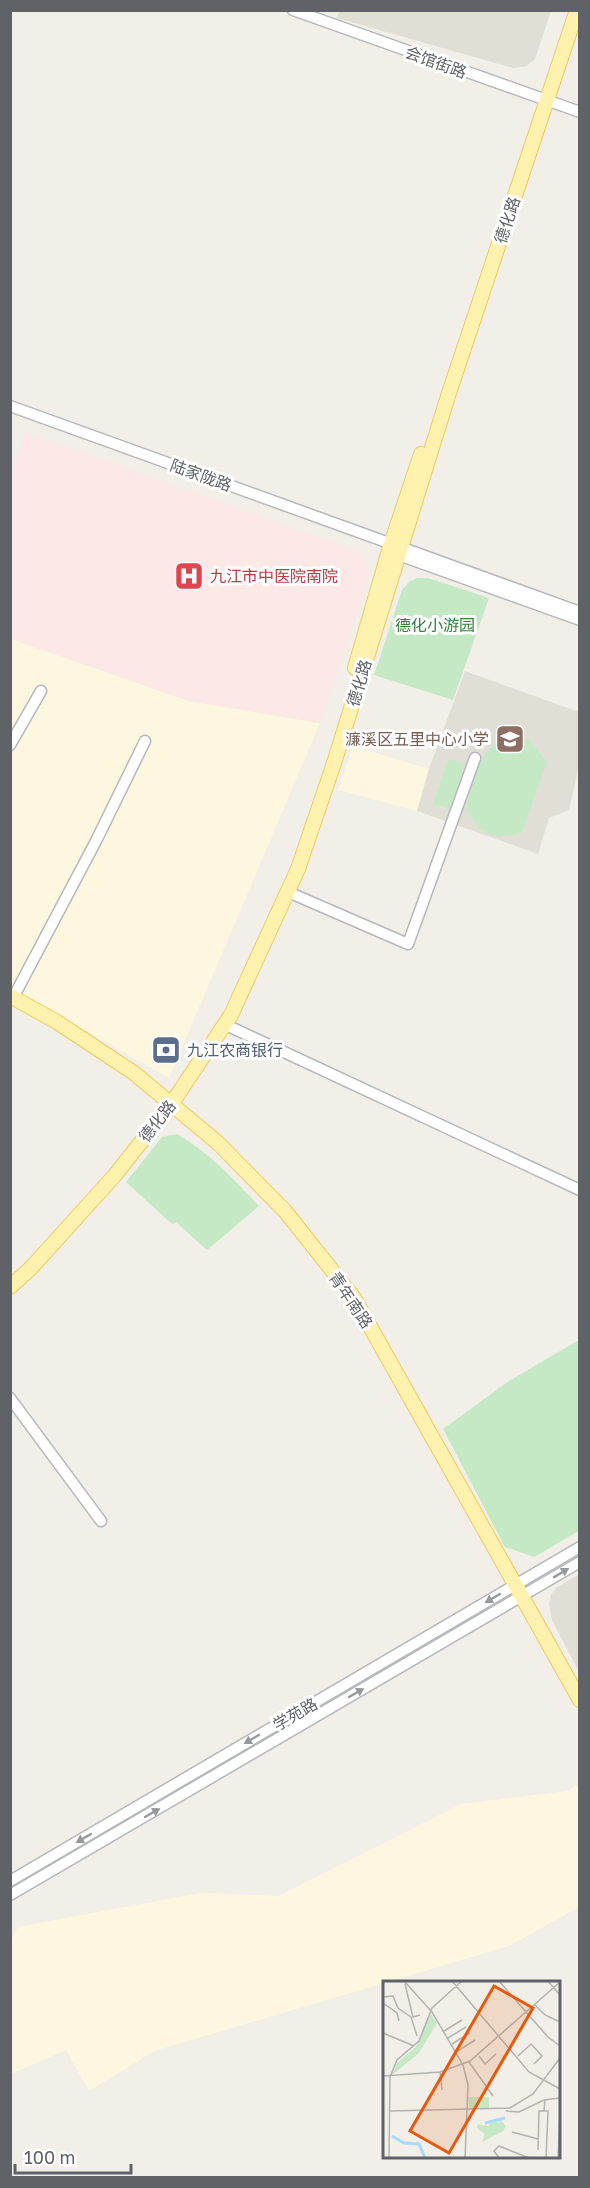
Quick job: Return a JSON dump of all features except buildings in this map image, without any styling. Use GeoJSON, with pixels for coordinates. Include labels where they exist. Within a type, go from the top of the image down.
{"type":"FeatureCollection","features":[{"type":"Feature","properties":{"kind":"main road","name":"德化路"},"geometry":{"type":"LineString","coordinates":[[10,1275],[29,1258],[110,1169],[169,1100],[224,1008],[290,868],[542,100],[567,10]]}},
{"type":"Feature","properties":{"kind":"main road","name":"德化路"},"geometry":{"type":"LineString","coordinates":[[542,100],[577,10]]}},
{"type":"Feature","properties":{"kind":"main road","name":"德化路"},"geometry":{"type":"LineString","coordinates":[[10,1287],[36,1263],[115,1175],[231,1015],[298,869],[334,763],[395,550]]}},
{"type":"Feature","properties":{"kind":"main road","name":"青年南路"},"geometry":{"type":"LineString","coordinates":[[12,997],[86,1041],[169,1100],[218,1143],[285,1211],[354,1298],[579,1700]]}},
{"type":"Feature","properties":{"kind":"street","name":"会馆街路"},"geometry":{"type":"LineString","coordinates":[[293,10],[579,112]]}},
{"type":"Feature","properties":{"kind":"street","name":"陆家陇路"},"geometry":{"type":"LineString","coordinates":[[10,406],[395,550]]}},
{"type":"Feature","properties":{"kind":"street"},"geometry":{"type":"LineString","coordinates":[[395,550],[579,612]]}},
{"type":"Feature","properties":{"kind":"street"},"geometry":{"type":"LineString","coordinates":[[395,550],[579,620]]}},
{"type":"Feature","properties":{"kind":"street"},"geometry":{"type":"LineString","coordinates":[[10,745],[41,690]]}},
{"type":"Feature","properties":{"kind":"street"},"geometry":{"type":"LineString","coordinates":[[12,997],[96,841],[145,741]]}},
{"type":"Feature","properties":{"kind":"street"},"geometry":{"type":"LineString","coordinates":[[288,892],[408,944],[475,758]]}},
{"type":"Feature","properties":{"kind":"street"},"geometry":{"type":"LineString","coordinates":[[224,1024],[579,1190]]}},
{"type":"Feature","properties":{"kind":"street"},"geometry":{"type":"LineString","coordinates":[[10,1398],[101,1521]]}},
{"type":"Feature","properties":{"kind":"street","name":"学苑路"},"geometry":{"type":"LineString","coordinates":[[10,1895],[518,1591],[579,1548]]}},
{"type":"Feature","properties":{"kind":"street","name":"学苑路"},"geometry":{"type":"LineString","coordinates":[[10,1881],[518,1591],[579,1562]]}},
{"type":"Feature","properties":{"kind":"shaded area"},"geometry":{"type":"Polygon","coordinates":[[[340,10],[551,11],[535,59],[526,66],[513,68],[337,18],[340,10]]]}},
{"type":"Feature","properties":{"kind":"shaded area","name":"九江市中医院南院"},"geometry":{"type":"Polygon","coordinates":[[[25,432],[357,551],[367,564],[368,581],[320,723],[189,701],[11,639],[11,474],[25,432]]]}},
{"type":"Feature","properties":{"kind":"shaded area"},"geometry":{"type":"Polygon","coordinates":[[[11,639],[189,701],[320,723],[169,1078],[11,988],[11,639]]]}},
{"type":"Feature","properties":{"kind":"shaded area","name":"濂溪区五里中心小学"},"geometry":{"type":"Polygon","coordinates":[[[465,671],[579,712],[579,765],[569,810],[549,818],[538,854],[417,811],[429,769],[465,671]]]}},
{"type":"Feature","properties":{"kind":"shaded area"},"geometry":{"type":"Polygon","coordinates":[[[353,746],[429,769],[417,811],[338,790],[353,746]]]}},
{"type":"Feature","properties":{"kind":"shaded area"},"geometry":{"type":"Polygon","coordinates":[[[579,1574],[579,1672],[552,1620],[549,1604],[556,1588],[579,1574]]]}},
{"type":"Feature","properties":{"kind":"shaded area"},"geometry":{"type":"Polygon","coordinates":[[[579,1784],[579,1907],[509,1946],[391,1981],[383,1981],[383,1983],[154,2051],[89,2091],[66,2050],[11,2074],[10,1943],[18,1927],[200,1893],[279,1896],[461,1804],[568,1791],[579,1784]]]}},
{"type":"Feature","properties":{"kind":"green space","name":"德化小游园"},"geometry":{"type":"Polygon","coordinates":[[[417,578],[428,578],[489,598],[453,700],[374,675],[402,590],[409,582],[417,578]]]}},
{"type":"Feature","properties":{"kind":"green space"},"geometry":{"type":"Polygon","coordinates":[[[513,737],[529,740],[547,762],[522,832],[510,836],[492,835],[482,830],[471,815],[465,811],[475,776],[485,755],[501,740],[513,737]]]}},
{"type":"Feature","properties":{"kind":"green space"},"geometry":{"type":"Polygon","coordinates":[[[448,759],[465,764],[450,809],[433,804],[448,759]]]}},
{"type":"Feature","properties":{"kind":"green space"},"geometry":{"type":"Polygon","coordinates":[[[177,1134],[211,1158],[259,1206],[207,1250],[176,1222],[172,1224],[126,1182],[162,1137],[177,1134]]]}},
{"type":"Feature","properties":{"kind":"green space"},"geometry":{"type":"Polygon","coordinates":[[[579,1340],[579,1531],[534,1557],[505,1547],[443,1429],[509,1381],[579,1340]]]}},
{"type":"Feature","properties":{"kind":"place","name":"九江市中医院南院"},"geometry":{"type":"Point","coordinates":[189,576]}},
{"type":"Feature","properties":{"kind":"place","name":"濂溪区五里中心小学"},"geometry":{"type":"Point","coordinates":[510,739]}},
{"type":"Feature","properties":{"kind":"place","name":"九江农商银行"},"geometry":{"type":"Point","coordinates":[166,1050]}}]}
